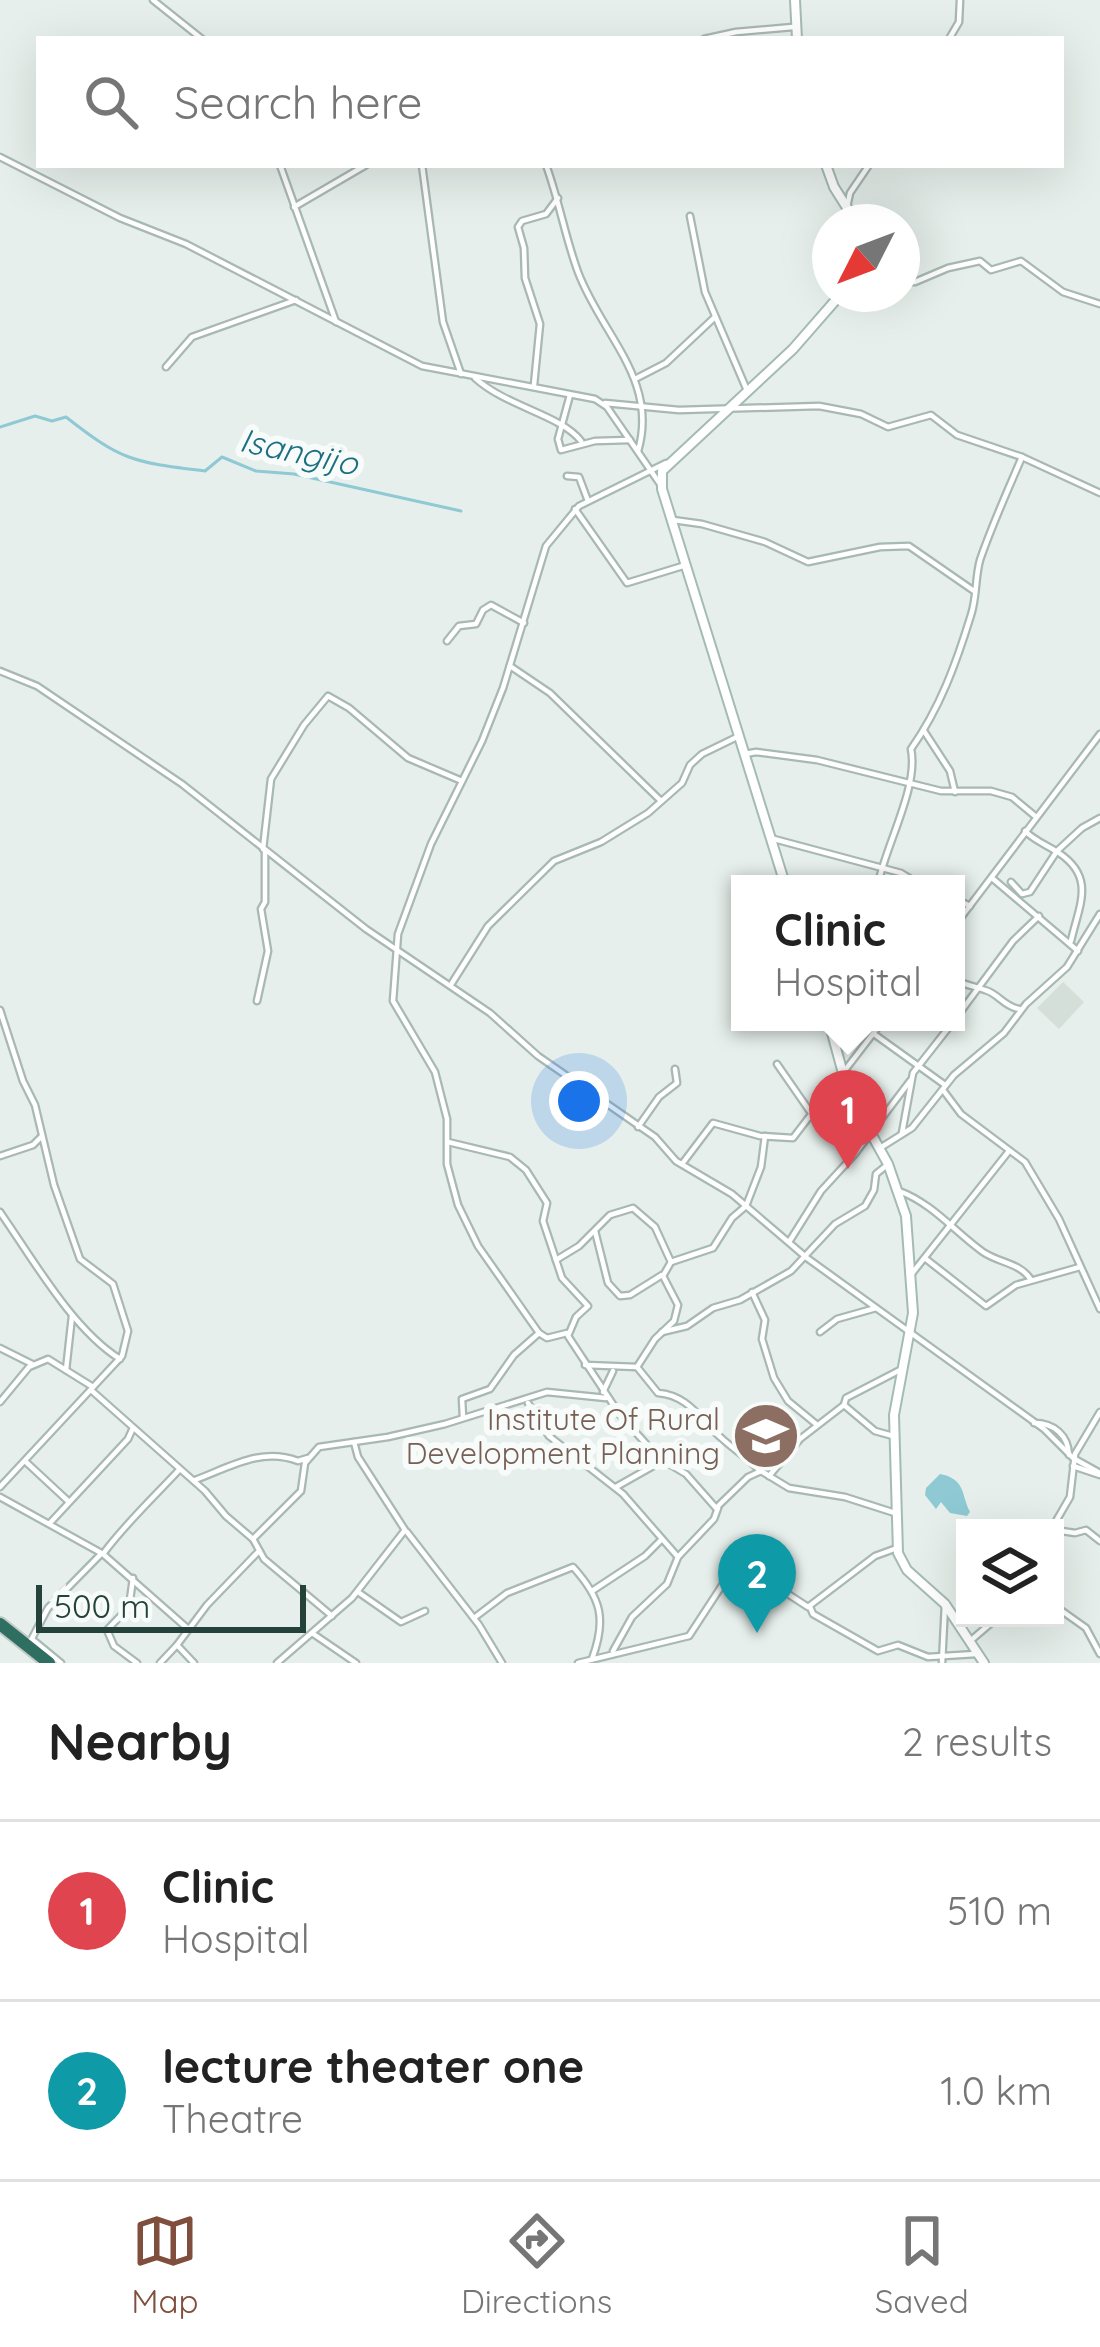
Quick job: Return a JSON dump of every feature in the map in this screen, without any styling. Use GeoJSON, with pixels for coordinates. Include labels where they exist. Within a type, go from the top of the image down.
{"type":"FeatureCollection","features":[{"type":"Feature","properties":{"kind":"highway"},"geometry":{"type":"LineString","coordinates":[[0,1624],[30,1643],[49,1663]]}},
{"type":"Feature","properties":{"kind":"street"},"geometry":{"type":"LineString","coordinates":[[153,0],[198,36]]}},
{"type":"Feature","properties":{"kind":"street"},"geometry":{"type":"LineString","coordinates":[[795,0],[797,36]]}},
{"type":"Feature","properties":{"kind":"street"},"geometry":{"type":"LineString","coordinates":[[951,36],[959,22],[960,0]]}},
{"type":"Feature","properties":{"kind":"street"},"geometry":{"type":"LineString","coordinates":[[718,36],[796,27]]}},
{"type":"Feature","properties":{"kind":"street"},"geometry":{"type":"LineString","coordinates":[[0,158],[422,366],[534,385],[603,403],[679,410],[829,407],[861,413],[888,428],[931,415],[957,434],[1100,493]]}},
{"type":"Feature","properties":{"kind":"street"},"geometry":{"type":"LineString","coordinates":[[281,168],[336,322]]}},
{"type":"Feature","properties":{"kind":"street"},"geometry":{"type":"LineString","coordinates":[[294,207],[361,168]]}},
{"type":"Feature","properties":{"kind":"street"},"geometry":{"type":"LineString","coordinates":[[422,168],[443,322],[461,374]]}},
{"type":"Feature","properties":{"kind":"street"},"geometry":{"type":"LineString","coordinates":[[547,168],[580,278],[635,379],[645,415],[638,451]]}},
{"type":"Feature","properties":{"kind":"street"},"geometry":{"type":"LineString","coordinates":[[828,168],[846,204]]}},
{"type":"Feature","properties":{"kind":"street"},"geometry":{"type":"LineString","coordinates":[[848,204],[866,168]]}},
{"type":"Feature","properties":{"kind":"street"},"geometry":{"type":"LineString","coordinates":[[534,385],[540,324],[525,278],[518,226],[546,214],[558,198]]}},
{"type":"Feature","properties":{"kind":"street"},"geometry":{"type":"LineString","coordinates":[[690,216],[701,280],[746,380],[746,394]]}},
{"type":"Feature","properties":{"kind":"street"},"geometry":{"type":"LineString","coordinates":[[920,280],[980,261],[993,270],[1021,261],[1063,292],[1100,304]]}},
{"type":"Feature","properties":{"kind":"street"},"geometry":{"type":"LineString","coordinates":[[166,367],[192,337],[296,300]]}},
{"type":"Feature","properties":{"kind":"street"},"geometry":{"type":"LineString","coordinates":[[448,1142],[506,1154],[526,1170],[547,1203],[543,1221],[562,1279],[588,1306],[567,1333],[547,1338],[538,1333],[478,1246],[458,1205],[447,1164],[447,1119],[433,1067],[393,1001],[401,919],[482,741],[524,623],[540,559],[575,509],[667,463],[710,429],[828,312]]}},
{"type":"Feature","properties":{"kind":"street"},"geometry":{"type":"LineString","coordinates":[[635,379],[666,363],[715,317]]}},
{"type":"Feature","properties":{"kind":"street"},"geometry":{"type":"LineString","coordinates":[[476,378],[514,405],[562,422],[583,444]]}},
{"type":"Feature","properties":{"kind":"street"},"geometry":{"type":"LineString","coordinates":[[570,395],[557,442],[560,450],[630,440]]}},
{"type":"Feature","properties":{"kind":"street"},"geometry":{"type":"LineString","coordinates":[[603,403],[662,488],[782,875]]}},
{"type":"Feature","properties":{"kind":"street"},"geometry":{"type":"LineString","coordinates":[[610,413],[617,404]]}},
{"type":"Feature","properties":{"kind":"street"},"geometry":{"type":"LineString","coordinates":[[880,875],[915,766],[911,749],[954,672],[994,516],[1022,457]]}},
{"type":"Feature","properties":{"kind":"street"},"geometry":{"type":"LineString","coordinates":[[662,488],[667,463]]}},
{"type":"Feature","properties":{"kind":"street"},"geometry":{"type":"LineString","coordinates":[[567,476],[579,477],[588,501]]}},
{"type":"Feature","properties":{"kind":"street"},"geometry":{"type":"LineString","coordinates":[[575,509],[626,582],[686,565]]}},
{"type":"Feature","properties":{"kind":"street"},"geometry":{"type":"LineString","coordinates":[[674,520],[765,542],[808,562],[880,547],[910,546],[976,592]]}},
{"type":"Feature","properties":{"kind":"street"},"geometry":{"type":"LineString","coordinates":[[447,641],[459,626],[476,624],[491,605],[524,623]]}},
{"type":"Feature","properties":{"kind":"street"},"geometry":{"type":"LineString","coordinates":[[510,666],[550,693],[662,801]]}},
{"type":"Feature","properties":{"kind":"street"},"geometry":{"type":"LineString","coordinates":[[0,671],[37,686],[182,784],[396,952],[511,1030],[538,1056],[660,1141],[668,1155],[746,1206],[807,1258],[1056,1438],[1072,1460],[1100,1474]]}},
{"type":"Feature","properties":{"kind":"street"},"geometry":{"type":"LineString","coordinates":[[257,1001],[268,951],[261,909],[271,779],[328,696],[408,758],[462,781]]}},
{"type":"Feature","properties":{"kind":"street"},"geometry":{"type":"LineString","coordinates":[[924,731],[950,771],[955,792]]}},
{"type":"Feature","properties":{"kind":"street"},"geometry":{"type":"LineString","coordinates":[[450,986],[488,926],[554,861],[606,839],[662,801],[702,754],[739,736]]}},
{"type":"Feature","properties":{"kind":"street"},"geometry":{"type":"LineString","coordinates":[[965,912],[1099,739]]}},
{"type":"Feature","properties":{"kind":"street"},"geometry":{"type":"LineString","coordinates":[[745,754],[817,760],[955,792],[982,789],[1008,796],[1035,816]]}},
{"type":"Feature","properties":{"kind":"street"},"geometry":{"type":"LineString","coordinates":[[1011,882],[1022,894],[1030,892],[1057,851],[1100,818]]}},
{"type":"Feature","properties":{"kind":"street"},"geometry":{"type":"LineString","coordinates":[[1025,831],[1057,851],[1082,878],[1083,907],[1071,941]]}},
{"type":"Feature","properties":{"kind":"street"},"geometry":{"type":"LineString","coordinates":[[769,838],[898,875]]}},
{"type":"Feature","properties":{"kind":"street"},"geometry":{"type":"LineString","coordinates":[[992,878],[1078,951]]}},
{"type":"Feature","properties":{"kind":"street"},"geometry":{"type":"LineString","coordinates":[[965,904],[970,906]]}},
{"type":"Feature","properties":{"kind":"street"},"geometry":{"type":"LineString","coordinates":[[880,1148],[911,1129],[944,1086],[1067,968],[1100,914]]}},
{"type":"Feature","properties":{"kind":"street"},"geometry":{"type":"LineString","coordinates":[[965,1006],[1013,941],[1039,916]]}},
{"type":"Feature","properties":{"kind":"street"},"geometry":{"type":"LineString","coordinates":[[1049,924],[1100,932]]}},
{"type":"Feature","properties":{"kind":"street"},"geometry":{"type":"LineString","coordinates":[[965,984],[1021,1010]]}},
{"type":"Feature","properties":{"kind":"street"},"geometry":{"type":"LineString","coordinates":[[0,1010],[22,1081],[35,1105],[54,1185],[80,1259],[113,1284],[128,1331],[120,1359],[0,1487]]}},
{"type":"Feature","properties":{"kind":"street"},"geometry":{"type":"LineString","coordinates":[[831,1031],[851,1099],[888,1164],[906,1216],[914,1313],[894,1415],[897,1548],[907,1570],[945,1604],[982,1660]]}},
{"type":"Feature","properties":{"kind":"street"},"geometry":{"type":"LineString","coordinates":[[682,1164],[712,1124],[790,1139],[878,1031]]}},
{"type":"Feature","properties":{"kind":"street"},"geometry":{"type":"LineString","coordinates":[[789,1242],[821,1191],[872,1132],[945,1031]]}},
{"type":"Feature","properties":{"kind":"street"},"geometry":{"type":"LineString","coordinates":[[875,1036],[944,1086],[961,1114],[1021,1157],[1038,1181],[1100,1308]]}},
{"type":"Feature","properties":{"kind":"street"},"geometry":{"type":"LineString","coordinates":[[777,1064],[812,1113]]}},
{"type":"Feature","properties":{"kind":"street"},"geometry":{"type":"LineString","coordinates":[[638,1126],[659,1097],[679,1080],[675,1069]]}},
{"type":"Feature","properties":{"kind":"street"},"geometry":{"type":"LineString","coordinates":[[902,1133],[910,1081]]}},
{"type":"Feature","properties":{"kind":"street"},"geometry":{"type":"LineString","coordinates":[[0,1156],[42,1136]]}},
{"type":"Feature","properties":{"kind":"street"},"geometry":{"type":"LineString","coordinates":[[595,1232],[608,1282],[620,1296],[630,1295],[664,1273],[671,1262],[712,1248],[746,1206],[761,1167],[765,1136]]}},
{"type":"Feature","properties":{"kind":"street"},"geometry":{"type":"LineString","coordinates":[[910,1276],[1009,1151]]}},
{"type":"Feature","properties":{"kind":"street"},"geometry":{"type":"LineString","coordinates":[[662,1332],[687,1326],[713,1308],[784,1276],[807,1258],[835,1224],[866,1206],[877,1171],[888,1164]]}},
{"type":"Feature","properties":{"kind":"street"},"geometry":{"type":"LineString","coordinates":[[899,1190],[981,1251],[1026,1272],[1032,1282]]}},
{"type":"Feature","properties":{"kind":"street"},"geometry":{"type":"LineString","coordinates":[[556,1260],[610,1215],[636,1209],[660,1234],[671,1262]]}},
{"type":"Feature","properties":{"kind":"street"},"geometry":{"type":"LineString","coordinates":[[0,1212],[72,1316],[100,1346],[120,1359]]}},
{"type":"Feature","properties":{"kind":"street"},"geometry":{"type":"LineString","coordinates":[[926,1259],[986,1306],[1013,1286],[1080,1267]]}},
{"type":"Feature","properties":{"kind":"street"},"geometry":{"type":"LineString","coordinates":[[585,1365],[637,1367],[674,1322],[678,1305],[664,1273]]}},
{"type":"Feature","properties":{"kind":"street"},"geometry":{"type":"LineString","coordinates":[[752,1292],[765,1320],[761,1339],[774,1378],[790,1403],[816,1424]]}},
{"type":"Feature","properties":{"kind":"street"},"geometry":{"type":"LineString","coordinates":[[820,1332],[837,1319],[875,1307]]}},
{"type":"Feature","properties":{"kind":"street"},"geometry":{"type":"LineString","coordinates":[[66,1370],[72,1316]]}},
{"type":"Feature","properties":{"kind":"street"},"geometry":{"type":"LineString","coordinates":[[463,1418],[462,1400],[490,1389],[514,1355],[538,1333]]}},
{"type":"Feature","properties":{"kind":"street"},"geometry":{"type":"LineString","coordinates":[[567,1333],[605,1395],[663,1460],[686,1474],[718,1508]]}},
{"type":"Feature","properties":{"kind":"street"},"geometry":{"type":"LineString","coordinates":[[0,1348],[32,1364]]}},
{"type":"Feature","properties":{"kind":"street"},"geometry":{"type":"LineString","coordinates":[[0,1402],[32,1364],[48,1359],[86,1379],[132,1430],[193,1480],[253,1539],[259,1551],[332,1616]]}},
{"type":"Feature","properties":{"kind":"street"},"geometry":{"type":"LineString","coordinates":[[637,1367],[658,1394],[674,1395],[702,1414],[712,1430],[760,1471],[789,1488],[845,1497],[895,1514]]}},
{"type":"Feature","properties":{"kind":"street"},"geometry":{"type":"LineString","coordinates":[[769,1476],[816,1424],[855,1392],[903,1368]]}},
{"type":"Feature","properties":{"kind":"street"},"geometry":{"type":"LineString","coordinates":[[605,1395],[615,1369]]}},
{"type":"Feature","properties":{"kind":"street"},"geometry":{"type":"LineString","coordinates":[[193,1480],[245,1459],[281,1454],[298,1461],[319,1447],[388,1437],[547,1393],[605,1395]]}},
{"type":"Feature","properties":{"kind":"street"},"geometry":{"type":"LineString","coordinates":[[527,1402],[549,1436],[616,1487],[678,1557]]}},
{"type":"Feature","properties":{"kind":"street"},"geometry":{"type":"LineString","coordinates":[[844,1405],[875,1431],[895,1437]]}},
{"type":"Feature","properties":{"kind":"street"},"geometry":{"type":"LineString","coordinates":[[1059,1519],[1070,1497],[1072,1460],[1100,1412]]}},
{"type":"Feature","properties":{"kind":"street"},"geometry":{"type":"LineString","coordinates":[[50,1522],[132,1430]]}},
{"type":"Feature","properties":{"kind":"street"},"geometry":{"type":"LineString","coordinates":[[354,1440],[358,1457],[405,1530],[474,1618],[502,1663]]}},
{"type":"Feature","properties":{"kind":"street"},"geometry":{"type":"LineString","coordinates":[[253,1539],[301,1491],[308,1458]]}},
{"type":"Feature","properties":{"kind":"street"},"geometry":{"type":"LineString","coordinates":[[616,1487],[663,1460]]}},
{"type":"Feature","properties":{"kind":"street"},"geometry":{"type":"LineString","coordinates":[[26,1462],[68,1502]]}},
{"type":"Feature","properties":{"kind":"street"},"geometry":{"type":"LineString","coordinates":[[61,1663],[30,1643],[48,1608],[179,1470]]}},
{"type":"Feature","properties":{"kind":"street"},"geometry":{"type":"LineString","coordinates":[[611,1653],[635,1614],[667,1585],[678,1557],[714,1519],[718,1508],[760,1471]]}},
{"type":"Feature","properties":{"kind":"street"},"geometry":{"type":"LineString","coordinates":[[0,1497],[102,1554],[187,1626]]}},
{"type":"Feature","properties":{"kind":"street"},"geometry":{"type":"LineString","coordinates":[[277,1663],[358,1592],[405,1530]]}},
{"type":"Feature","properties":{"kind":"street"},"geometry":{"type":"LineString","coordinates":[[1064,1531],[1086,1530],[1100,1541]]}},
{"type":"Feature","properties":{"kind":"street"},"geometry":{"type":"LineString","coordinates":[[592,1592],[646,1556],[662,1539]]}},
{"type":"Feature","properties":{"kind":"street"},"geometry":{"type":"LineString","coordinates":[[810,1607],[875,1556],[897,1548]]}},
{"type":"Feature","properties":{"kind":"street"},"geometry":{"type":"LineString","coordinates":[[160,1663],[187,1626],[259,1551]]}},
{"type":"Feature","properties":{"kind":"street"},"geometry":{"type":"LineString","coordinates":[[578,1663],[689,1636],[736,1564],[873,1650],[898,1646],[942,1660],[982,1660]]}},
{"type":"Feature","properties":{"kind":"street"},"geometry":{"type":"LineString","coordinates":[[474,1618],[507,1593],[569,1566],[599,1602],[600,1630],[592,1660]]}},
{"type":"Feature","properties":{"kind":"street"},"geometry":{"type":"LineString","coordinates":[[134,1578],[129,1607],[107,1630],[114,1646],[137,1663]]}},
{"type":"Feature","properties":{"kind":"street"},"geometry":{"type":"LineString","coordinates":[[358,1592],[401,1622],[425,1611]]}},
{"type":"Feature","properties":{"kind":"street"},"geometry":{"type":"LineString","coordinates":[[942,1660],[945,1604]]}},
{"type":"Feature","properties":{"kind":"street"},"geometry":{"type":"LineString","coordinates":[[1064,1611],[1091,1634],[1100,1654]]}},
{"type":"Feature","properties":{"kind":"street"},"geometry":{"type":"LineString","coordinates":[[969,1642],[986,1627]]}},
{"type":"Feature","properties":{"kind":"street"},"geometry":{"type":"LineString","coordinates":[[312,1633],[356,1663]]}},
{"type":"Feature","properties":{"kind":"street"},"geometry":{"type":"LineString","coordinates":[[177,1645],[194,1663]]}},
{"type":"Feature","properties":{"kind":"shaded area"},"geometry":{"type":"Polygon","coordinates":[[[1063,982],[1084,1002],[1059,1029],[1037,1008],[1063,982]]]}},
{"type":"Feature","properties":{"kind":"water"},"geometry":{"type":"Polygon","coordinates":[[[940,1474],[959,1484],[970,1512],[967,1516],[950,1513],[941,1502],[936,1509],[925,1495],[940,1474]]]}},
{"type":"Feature","properties":{"kind":"waterway","name":"Isangijo"},"geometry":{"type":"LineString","coordinates":[[0,427],[35,416],[52,421],[66,417],[116,451],[145,462],[205,471],[222,457],[256,471],[294,474],[461,511]]}},
{"type":"Feature","properties":{"kind":"place","name":"Clinic"},"geometry":{"type":"Point","coordinates":[848,1169]}},
{"type":"Feature","properties":{"kind":"place","name":"Institute Of Rural Development Planning"},"geometry":{"type":"Point","coordinates":[766,1436]}},
{"type":"Feature","properties":{"kind":"place","name":"lecture theater one"},"geometry":{"type":"Point","coordinates":[757,1633]}}]}
